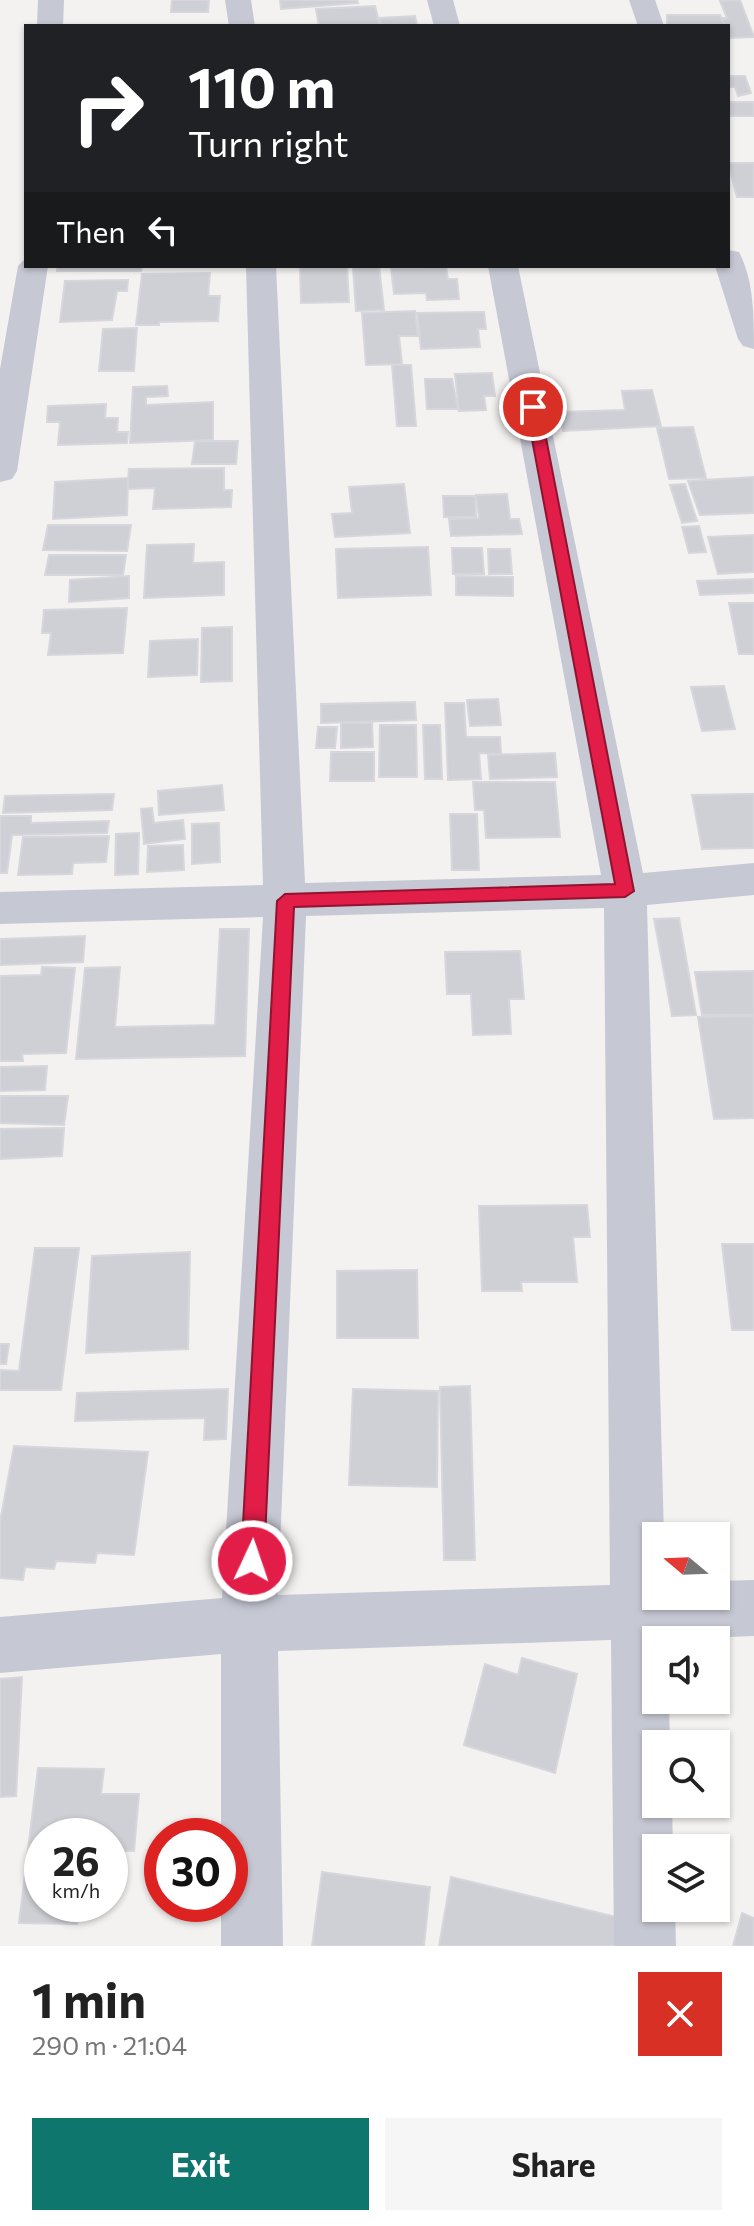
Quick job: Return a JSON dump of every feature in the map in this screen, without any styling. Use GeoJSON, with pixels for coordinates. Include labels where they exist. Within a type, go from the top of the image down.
{"type":"FeatureCollection","features":[{"type":"Feature","properties":{"kind":"street"},"geometry":{"type":"LineString","coordinates":[[50,24],[51,0]]}},
{"type":"Feature","properties":{"kind":"street"},"geometry":{"type":"LineString","coordinates":[[238,0],[242,24]]}},
{"type":"Feature","properties":{"kind":"street"},"geometry":{"type":"LineString","coordinates":[[440,0],[446,24]]}},
{"type":"Feature","properties":{"kind":"street"},"geometry":{"type":"LineString","coordinates":[[642,0],[650,24]]}},
{"type":"Feature","properties":{"kind":"street"},"geometry":{"type":"LineString","coordinates":[[730,265],[754,339]]}},
{"type":"Feature","properties":{"kind":"street"},"geometry":{"type":"LineString","coordinates":[[0,471],[33,268]]}},
{"type":"Feature","properties":{"kind":"street"},"geometry":{"type":"LineString","coordinates":[[252,1946],[249,1624],[285,901],[261,268]]}},
{"type":"Feature","properties":{"kind":"street"},"geometry":{"type":"LineString","coordinates":[[503,268],[625,891],[645,1946]]}},
{"type":"Feature","properties":{"kind":"street"},"geometry":{"type":"LineString","coordinates":[[0,908],[625,891],[754,879]]}},
{"type":"Feature","properties":{"kind":"street"},"geometry":{"type":"LineString","coordinates":[[0,1645],[249,1624],[637,1609],[754,1608]]}},
{"type":"Feature","properties":{"kind":"building"},"geometry":{"type":"Polygon","coordinates":[[[172,0],[209,0],[208,12],[171,12],[172,0]]]}},
{"type":"Feature","properties":{"kind":"building"},"geometry":{"type":"Polygon","coordinates":[[[280,0],[357,0],[358,3],[281,9],[280,0]]]}},
{"type":"Feature","properties":{"kind":"building"},"geometry":{"type":"Polygon","coordinates":[[[740,0],[754,37],[730,38],[730,24],[724,24],[722,18],[727,18],[720,1],[740,0]]]}},
{"type":"Feature","properties":{"kind":"building"},"geometry":{"type":"Polygon","coordinates":[[[375,6],[380,24],[319,24],[316,9],[375,6]]]}},
{"type":"Feature","properties":{"kind":"building"},"geometry":{"type":"Polygon","coordinates":[[[667,15],[720,15],[724,24],[667,24],[667,15]]]}},
{"type":"Feature","properties":{"kind":"building"},"geometry":{"type":"Polygon","coordinates":[[[415,16],[417,24],[380,24],[379,18],[415,16]]]}},
{"type":"Feature","properties":{"kind":"building"},"geometry":{"type":"Polygon","coordinates":[[[730,76],[745,76],[751,93],[738,96],[735,87],[730,87],[730,76]]]}},
{"type":"Feature","properties":{"kind":"building"},"geometry":{"type":"Polygon","coordinates":[[[730,102],[754,102],[754,116],[730,116],[730,102]]]}},
{"type":"Feature","properties":{"kind":"building"},"geometry":{"type":"Polygon","coordinates":[[[730,163],[754,163],[754,197],[737,197],[730,163]]]}},
{"type":"Feature","properties":{"kind":"building"},"geometry":{"type":"Polygon","coordinates":[[[57,268],[142,268],[141,271],[57,271],[57,268]]]}},
{"type":"Feature","properties":{"kind":"building"},"geometry":{"type":"Polygon","coordinates":[[[300,268],[347,268],[349,302],[301,303],[300,268]]]}},
{"type":"Feature","properties":{"kind":"building"},"geometry":{"type":"Polygon","coordinates":[[[353,268],[379,268],[384,310],[356,311],[353,268]]]}},
{"type":"Feature","properties":{"kind":"building"},"geometry":{"type":"Polygon","coordinates":[[[391,268],[446,268],[448,279],[457,279],[459,299],[427,300],[426,293],[394,294],[391,268]]]}},
{"type":"Feature","properties":{"kind":"building"},"geometry":{"type":"Polygon","coordinates":[[[210,273],[208,296],[220,296],[218,321],[136,325],[142,274],[210,273]]]}},
{"type":"Feature","properties":{"kind":"building"},"geometry":{"type":"Polygon","coordinates":[[[128,280],[127,291],[117,291],[112,320],[60,322],[65,281],[128,280]]]}},
{"type":"Feature","properties":{"kind":"building"},"geometry":{"type":"Polygon","coordinates":[[[415,311],[418,336],[399,336],[402,364],[366,365],[362,313],[415,311]]]}},
{"type":"Feature","properties":{"kind":"building"},"geometry":{"type":"Polygon","coordinates":[[[484,312],[486,329],[478,329],[480,347],[421,349],[417,313],[484,312]]]}},
{"type":"Feature","properties":{"kind":"building"},"geometry":{"type":"Polygon","coordinates":[[[137,328],[134,371],[99,371],[103,329],[137,328]]]}},
{"type":"Feature","properties":{"kind":"building"},"geometry":{"type":"Polygon","coordinates":[[[392,365],[411,365],[416,426],[397,426],[392,365]]]}},
{"type":"Feature","properties":{"kind":"building"},"geometry":{"type":"Polygon","coordinates":[[[492,373],[495,396],[484,396],[486,410],[459,411],[455,374],[492,373]]]}},
{"type":"Feature","properties":{"kind":"building"},"geometry":{"type":"Polygon","coordinates":[[[425,379],[452,379],[458,409],[427,409],[425,379]]]}},
{"type":"Feature","properties":{"kind":"building"},"geometry":{"type":"Polygon","coordinates":[[[167,386],[168,396],[146,397],[146,405],[213,402],[213,440],[130,443],[133,387],[167,386]]]}},
{"type":"Feature","properties":{"kind":"building"},"geometry":{"type":"Polygon","coordinates":[[[652,390],[661,426],[563,431],[559,412],[625,410],[622,391],[652,390]]]}},
{"type":"Feature","properties":{"kind":"building"},"geometry":{"type":"Polygon","coordinates":[[[106,404],[105,418],[118,418],[117,432],[128,432],[127,443],[58,445],[60,422],[47,422],[48,406],[106,404]]]}},
{"type":"Feature","properties":{"kind":"building"},"geometry":{"type":"Polygon","coordinates":[[[693,427],[706,478],[669,479],[657,428],[693,427]]]}},
{"type":"Feature","properties":{"kind":"building"},"geometry":{"type":"Polygon","coordinates":[[[195,441],[238,441],[236,464],[192,464],[195,441]]]}},
{"type":"Feature","properties":{"kind":"building"},"geometry":{"type":"Polygon","coordinates":[[[224,468],[224,490],[232,490],[231,507],[153,509],[155,488],[127,489],[129,469],[224,468]]]}},
{"type":"Feature","properties":{"kind":"building"},"geometry":{"type":"Polygon","coordinates":[[[754,477],[754,513],[700,515],[688,481],[754,477]]]}},
{"type":"Feature","properties":{"kind":"building"},"geometry":{"type":"Polygon","coordinates":[[[128,478],[127,515],[53,519],[55,482],[128,478]]]}},
{"type":"Feature","properties":{"kind":"building"},"geometry":{"type":"Polygon","coordinates":[[[404,484],[410,533],[335,537],[332,514],[352,513],[349,487],[404,484]]]}},
{"type":"Feature","properties":{"kind":"building"},"geometry":{"type":"Polygon","coordinates":[[[685,484],[697,521],[682,523],[670,485],[685,484]]]}},
{"type":"Feature","properties":{"kind":"building"},"geometry":{"type":"Polygon","coordinates":[[[507,494],[510,519],[519,519],[522,534],[451,536],[449,519],[479,518],[476,495],[507,494]]]}},
{"type":"Feature","properties":{"kind":"building"},"geometry":{"type":"Polygon","coordinates":[[[443,496],[475,496],[476,517],[444,517],[443,496]]]}},
{"type":"Feature","properties":{"kind":"building"},"geometry":{"type":"Polygon","coordinates":[[[48,525],[131,525],[127,551],[43,550],[48,525]]]}},
{"type":"Feature","properties":{"kind":"building"},"geometry":{"type":"Polygon","coordinates":[[[699,526],[706,552],[689,553],[682,527],[699,526]]]}},
{"type":"Feature","properties":{"kind":"building"},"geometry":{"type":"Polygon","coordinates":[[[754,535],[754,572],[718,574],[708,537],[754,535]]]}},
{"type":"Feature","properties":{"kind":"building"},"geometry":{"type":"Polygon","coordinates":[[[194,544],[193,563],[224,562],[224,595],[144,598],[147,545],[194,544]]]}},
{"type":"Feature","properties":{"kind":"building"},"geometry":{"type":"Polygon","coordinates":[[[428,547],[431,595],[338,598],[336,549],[428,547]]]}},
{"type":"Feature","properties":{"kind":"building"},"geometry":{"type":"Polygon","coordinates":[[[452,548],[482,548],[484,574],[453,574],[452,548]]]}},
{"type":"Feature","properties":{"kind":"building"},"geometry":{"type":"Polygon","coordinates":[[[488,549],[510,549],[512,574],[489,574],[488,549]]]}},
{"type":"Feature","properties":{"kind":"building"},"geometry":{"type":"Polygon","coordinates":[[[49,555],[126,555],[123,575],[45,575],[49,555]]]}},
{"type":"Feature","properties":{"kind":"building"},"geometry":{"type":"Polygon","coordinates":[[[129,576],[129,598],[69,602],[70,580],[129,576]]]}},
{"type":"Feature","properties":{"kind":"building"},"geometry":{"type":"Polygon","coordinates":[[[456,576],[513,577],[513,596],[456,595],[456,576]]]}},
{"type":"Feature","properties":{"kind":"building"},"geometry":{"type":"Polygon","coordinates":[[[754,579],[754,593],[700,595],[697,581],[754,579]]]}},
{"type":"Feature","properties":{"kind":"building"},"geometry":{"type":"Polygon","coordinates":[[[729,603],[754,603],[754,654],[739,654],[729,603]]]}},
{"type":"Feature","properties":{"kind":"building"},"geometry":{"type":"Polygon","coordinates":[[[127,608],[123,653],[48,655],[51,633],[42,633],[44,610],[127,608]]]}},
{"type":"Feature","properties":{"kind":"building"},"geometry":{"type":"Polygon","coordinates":[[[232,627],[232,681],[201,682],[202,628],[232,627]]]}},
{"type":"Feature","properties":{"kind":"building"},"geometry":{"type":"Polygon","coordinates":[[[198,639],[197,675],[148,677],[150,641],[198,639]]]}},
{"type":"Feature","properties":{"kind":"building"},"geometry":{"type":"Polygon","coordinates":[[[724,686],[735,729],[702,731],[691,687],[724,686]]]}},
{"type":"Feature","properties":{"kind":"building"},"geometry":{"type":"Polygon","coordinates":[[[498,699],[501,725],[470,726],[467,700],[498,699]]]}},
{"type":"Feature","properties":{"kind":"building"},"geometry":{"type":"Polygon","coordinates":[[[415,702],[416,720],[321,723],[321,704],[415,702]]]}},
{"type":"Feature","properties":{"kind":"building"},"geometry":{"type":"Polygon","coordinates":[[[445,703],[464,703],[466,737],[500,737],[501,754],[479,753],[481,779],[448,780],[445,703]]]}},
{"type":"Feature","properties":{"kind":"building"},"geometry":{"type":"Polygon","coordinates":[[[341,723],[372,723],[373,747],[341,748],[341,723]]]}},
{"type":"Feature","properties":{"kind":"building"},"geometry":{"type":"Polygon","coordinates":[[[380,725],[416,725],[417,777],[379,777],[380,725]]]}},
{"type":"Feature","properties":{"kind":"building"},"geometry":{"type":"Polygon","coordinates":[[[423,725],[440,725],[442,779],[425,779],[423,725]]]}},
{"type":"Feature","properties":{"kind":"building"},"geometry":{"type":"Polygon","coordinates":[[[318,727],[337,727],[335,748],[316,748],[318,727]]]}},
{"type":"Feature","properties":{"kind":"building"},"geometry":{"type":"Polygon","coordinates":[[[331,752],[374,752],[374,781],[330,781],[331,752]]]}},
{"type":"Feature","properties":{"kind":"building"},"geometry":{"type":"Polygon","coordinates":[[[555,753],[557,777],[490,779],[488,755],[555,753]]]}},
{"type":"Feature","properties":{"kind":"building"},"geometry":{"type":"Polygon","coordinates":[[[473,782],[555,782],[560,837],[486,838],[484,810],[475,810],[473,782]]]}},
{"type":"Feature","properties":{"kind":"building"},"geometry":{"type":"Polygon","coordinates":[[[222,785],[224,810],[159,815],[158,791],[222,785]]]}},
{"type":"Feature","properties":{"kind":"building"},"geometry":{"type":"Polygon","coordinates":[[[114,794],[112,810],[3,813],[5,796],[114,794]]]}},
{"type":"Feature","properties":{"kind":"building"},"geometry":{"type":"Polygon","coordinates":[[[754,794],[754,848],[702,849],[692,795],[754,794]]]}},
{"type":"Feature","properties":{"kind":"building"},"geometry":{"type":"Polygon","coordinates":[[[152,808],[154,823],[183,820],[185,839],[144,844],[141,809],[152,808]]]}},
{"type":"Feature","properties":{"kind":"building"},"geometry":{"type":"Polygon","coordinates":[[[450,814],[477,814],[479,870],[452,870],[450,814]]]}},
{"type":"Feature","properties":{"kind":"building"},"geometry":{"type":"Polygon","coordinates":[[[0,816],[31,816],[31,823],[109,821],[107,833],[12,835],[7,873],[0,873],[0,816]]]}},
{"type":"Feature","properties":{"kind":"building"},"geometry":{"type":"Polygon","coordinates":[[[219,823],[220,862],[192,864],[192,824],[219,823]]]}},
{"type":"Feature","properties":{"kind":"building"},"geometry":{"type":"Polygon","coordinates":[[[139,833],[138,874],[115,875],[116,834],[139,833]]]}},
{"type":"Feature","properties":{"kind":"building"},"geometry":{"type":"Polygon","coordinates":[[[109,836],[106,862],[73,863],[72,874],[18,875],[23,837],[109,836]]]}},
{"type":"Feature","properties":{"kind":"building"},"geometry":{"type":"Polygon","coordinates":[[[183,845],[184,870],[147,872],[148,846],[183,845]]]}},
{"type":"Feature","properties":{"kind":"building"},"geometry":{"type":"Polygon","coordinates":[[[679,918],[696,1015],[672,1016],[654,919],[679,918]]]}},
{"type":"Feature","properties":{"kind":"building"},"geometry":{"type":"Polygon","coordinates":[[[220,929],[249,929],[245,1056],[76,1059],[85,968],[120,967],[115,1027],[215,1025],[220,929]]]}},
{"type":"Feature","properties":{"kind":"building"},"geometry":{"type":"Polygon","coordinates":[[[85,936],[83,962],[0,965],[0,939],[85,936]]]}},
{"type":"Feature","properties":{"kind":"building"},"geometry":{"type":"Polygon","coordinates":[[[520,951],[524,999],[509,999],[511,1034],[473,1035],[471,994],[447,994],[445,952],[520,951]]]}},
{"type":"Feature","properties":{"kind":"building"},"geometry":{"type":"Polygon","coordinates":[[[42,967],[75,968],[66,1053],[22,1054],[23,1061],[0,1061],[0,976],[41,975],[42,967]]]}},
{"type":"Feature","properties":{"kind":"building"},"geometry":{"type":"Polygon","coordinates":[[[754,971],[754,1015],[702,1015],[695,972],[754,971]]]}},
{"type":"Feature","properties":{"kind":"building"},"geometry":{"type":"Polygon","coordinates":[[[754,1016],[754,1118],[714,1119],[698,1017],[754,1016]]]}},
{"type":"Feature","properties":{"kind":"building"},"geometry":{"type":"Polygon","coordinates":[[[47,1066],[45,1090],[0,1091],[0,1067],[47,1066]]]}},
{"type":"Feature","properties":{"kind":"building"},"geometry":{"type":"Polygon","coordinates":[[[0,1096],[68,1096],[64,1125],[0,1123],[0,1096]]]}},
{"type":"Feature","properties":{"kind":"building"},"geometry":{"type":"Polygon","coordinates":[[[64,1128],[62,1156],[0,1159],[0,1129],[64,1128]]]}},
{"type":"Feature","properties":{"kind":"building"},"geometry":{"type":"Polygon","coordinates":[[[587,1205],[590,1237],[573,1237],[577,1282],[521,1282],[522,1291],[482,1291],[479,1206],[587,1205]]]}},
{"type":"Feature","properties":{"kind":"building"},"geometry":{"type":"Polygon","coordinates":[[[722,1244],[754,1244],[754,1330],[732,1330],[722,1244]]]}},
{"type":"Feature","properties":{"kind":"building"},"geometry":{"type":"Polygon","coordinates":[[[35,1248],[79,1248],[61,1390],[0,1390],[0,1370],[19,1371],[35,1248]]]}},
{"type":"Feature","properties":{"kind":"building"},"geometry":{"type":"Polygon","coordinates":[[[190,1252],[188,1349],[86,1353],[92,1256],[190,1252]]]}},
{"type":"Feature","properties":{"kind":"building"},"geometry":{"type":"Polygon","coordinates":[[[417,1270],[418,1338],[337,1338],[337,1271],[417,1270]]]}},
{"type":"Feature","properties":{"kind":"building"},"geometry":{"type":"Polygon","coordinates":[[[0,1344],[9,1344],[6,1364],[0,1364],[0,1344]]]}},
{"type":"Feature","properties":{"kind":"building"},"geometry":{"type":"Polygon","coordinates":[[[470,1386],[475,1560],[444,1560],[440,1387],[470,1386]]]}},
{"type":"Feature","properties":{"kind":"building"},"geometry":{"type":"Polygon","coordinates":[[[228,1389],[226,1439],[204,1440],[205,1418],[75,1421],[77,1393],[228,1389]]]}},
{"type":"Feature","properties":{"kind":"building"},"geometry":{"type":"Polygon","coordinates":[[[353,1389],[438,1391],[437,1487],[349,1485],[353,1389]]]}},
{"type":"Feature","properties":{"kind":"building"},"geometry":{"type":"Polygon","coordinates":[[[14,1446],[148,1452],[134,1555],[97,1553],[95,1563],[56,1561],[54,1569],[25,1567],[23,1580],[0,1578],[0,1522],[14,1446]]]}},
{"type":"Feature","properties":{"kind":"building"},"geometry":{"type":"Polygon","coordinates":[[[522,1658],[577,1674],[555,1773],[464,1745],[485,1664],[518,1675],[522,1658]]]}},
{"type":"Feature","properties":{"kind":"building"},"geometry":{"type":"Polygon","coordinates":[[[22,1677],[16,1796],[0,1797],[0,1679],[22,1677]]]}},
{"type":"Feature","properties":{"kind":"building"},"geometry":{"type":"Polygon","coordinates":[[[38,1768],[104,1769],[101,1794],[139,1794],[134,1851],[128,1851],[128,1818],[32,1818],[38,1768]]]}},
{"type":"Feature","properties":{"kind":"building"},"geometry":{"type":"Polygon","coordinates":[[[322,1872],[430,1887],[424,1946],[312,1946],[322,1872]]]}},
{"type":"Feature","properties":{"kind":"building"},"geometry":{"type":"Polygon","coordinates":[[[451,1877],[637,1922],[633,1946],[439,1946],[451,1877]]]}},
{"type":"Feature","properties":{"kind":"building"},"geometry":{"type":"Polygon","coordinates":[[[24,1882],[24,1922],[77,1922],[77,1924],[19,1923],[24,1882]]]}},
{"type":"Feature","properties":{"kind":"building"},"geometry":{"type":"Polygon","coordinates":[[[742,1913],[754,1918],[754,1946],[733,1946],[742,1913]]]}},
{"type":"Feature","properties":{"kind":"route"},"geometry":{"type":"LineString","coordinates":[[252,1561],[285,901],[625,891],[533,407]]}}]}
